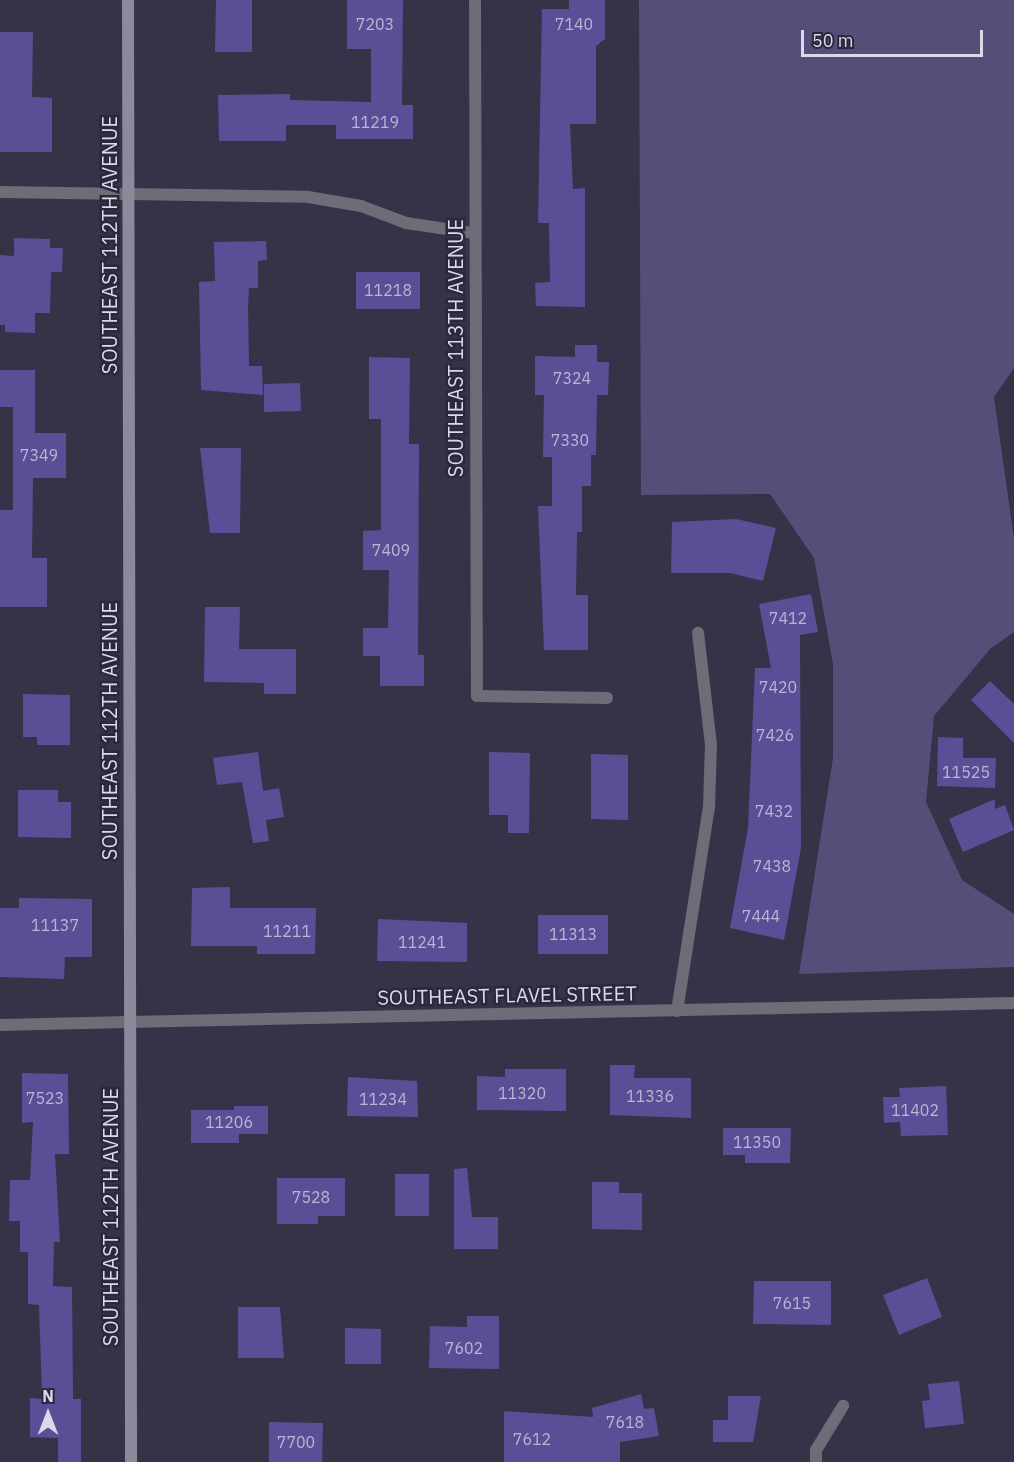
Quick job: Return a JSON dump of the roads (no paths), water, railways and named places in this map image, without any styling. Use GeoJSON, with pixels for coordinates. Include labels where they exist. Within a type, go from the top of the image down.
{"type":"FeatureCollection","features":[{"type":"Feature","properties":{"kind":"main road","name":"SOUTHEAST 112TH AVENUE"},"geometry":{"type":"LineString","coordinates":[[128,0],[131,1462]]}},
{"type":"Feature","properties":{"kind":"street","name":"SOUTHEAST 113TH AVENUE"},"geometry":{"type":"LineString","coordinates":[[475,0],[477,696],[607,698]]}},
{"type":"Feature","properties":{"kind":"street"},"geometry":{"type":"LineString","coordinates":[[0,192],[336,200],[406,223],[474,233]]}},
{"type":"Feature","properties":{"kind":"street"},"geometry":{"type":"LineString","coordinates":[[677,1011],[708,807],[711,745],[698,633]]}},
{"type":"Feature","properties":{"kind":"street","name":"SOUTHEAST FLAVEL STREET"},"geometry":{"type":"LineString","coordinates":[[0,1025],[1014,1003]]}},
{"type":"Feature","properties":{"kind":"street"},"geometry":{"type":"LineString","coordinates":[[816,1462],[816,1450],[843,1406]]}}]}
